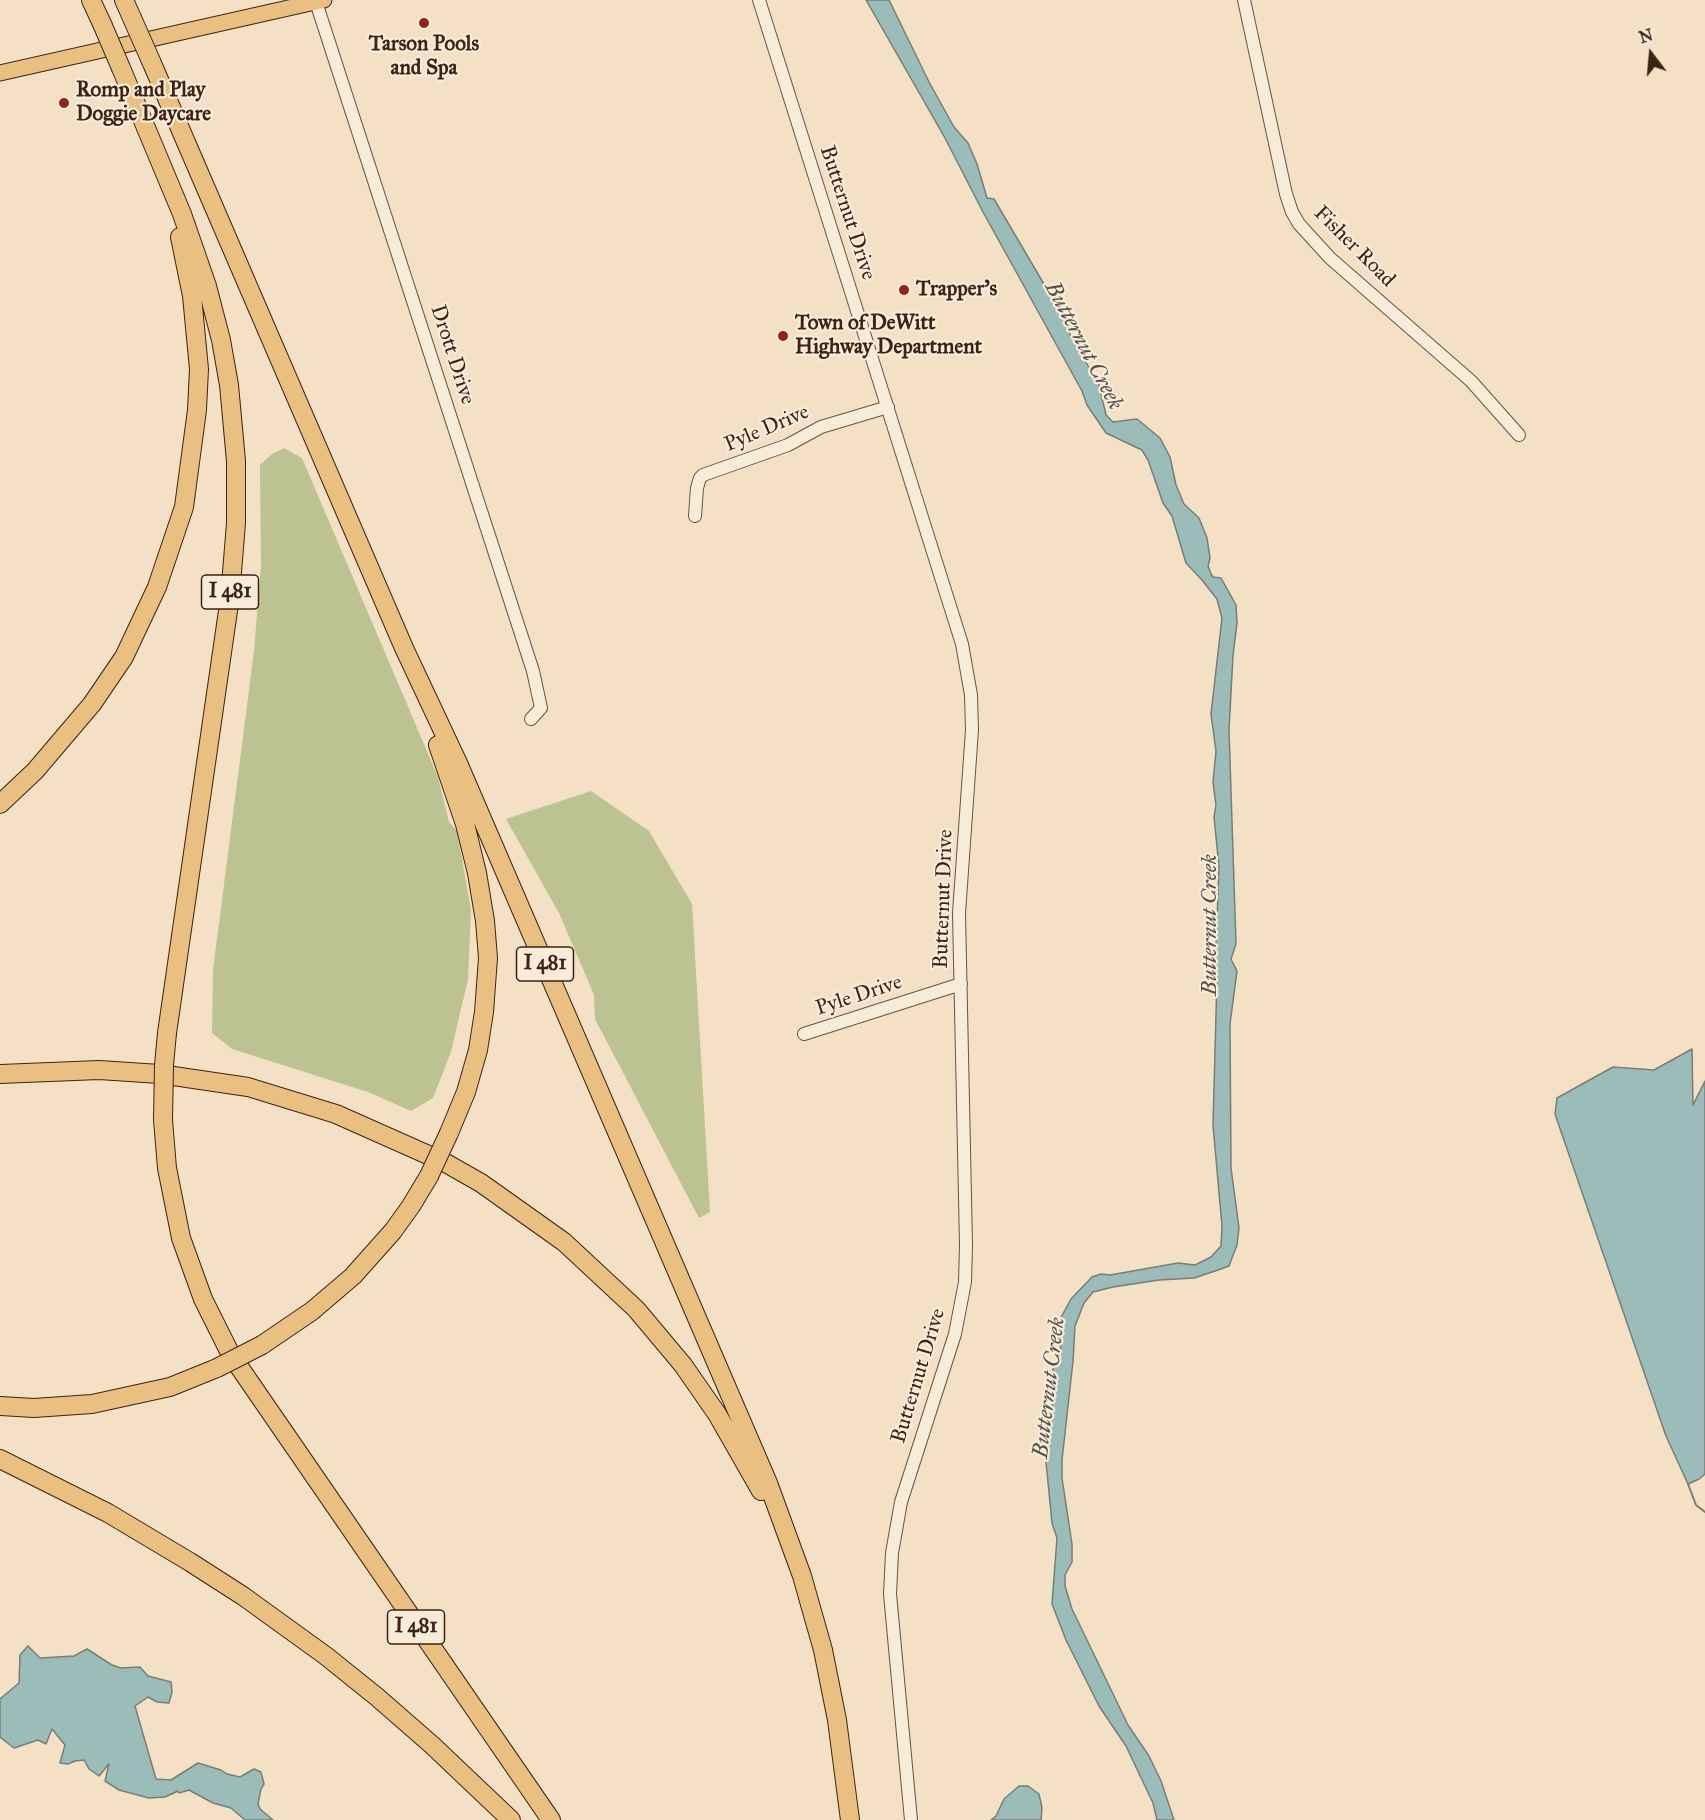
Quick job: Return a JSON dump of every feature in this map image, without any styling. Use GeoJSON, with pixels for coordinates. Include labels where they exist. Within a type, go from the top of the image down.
{"type":"FeatureCollection","features":[{"type":"Feature","properties":{"kind":"highway","name":"I 481"},"geometry":{"type":"LineString","coordinates":[[92,0],[160,159],[195,250],[221,340],[229,385],[236,461],[236,533],[230,597],[164,1065],[163,1120],[167,1168],[181,1238],[203,1299],[231,1355],[551,1820]]}},
{"type":"Feature","properties":{"kind":"highway","name":"I 481"},"geometry":{"type":"LineString","coordinates":[[124,0],[765,1474],[802,1576],[823,1650],[837,1720],[850,1820]]}},
{"type":"Feature","properties":{"kind":"highway"},"geometry":{"type":"LineString","coordinates":[[0,804],[35,771],[85,713],[124,657],[158,587],[184,507],[197,410],[199,369],[192,296],[184,251],[160,159]]}},
{"type":"Feature","properties":{"kind":"highway"},"geometry":{"type":"LineString","coordinates":[[0,1406],[33,1408],[92,1404],[170,1387],[217,1368],[262,1345],[312,1311],[353,1276],[393,1231],[429,1176],[466,1092],[478,1050],[484,1012],[488,958],[477,873],[465,824],[404,648]]}},
{"type":"Feature","properties":{"kind":"highway"},"geometry":{"type":"LineString","coordinates":[[0,1074],[99,1070],[160,1074],[248,1087],[336,1114],[429,1154],[481,1183],[564,1242],[636,1310],[683,1365],[717,1414],[784,1529]]}},
{"type":"Feature","properties":{"kind":"highway"},"geometry":{"type":"LineString","coordinates":[[0,1459],[108,1514],[243,1596],[326,1656],[377,1697],[432,1744],[511,1820]]}},
{"type":"Feature","properties":{"kind":"main road"},"geometry":{"type":"LineString","coordinates":[[0,73],[320,1]]}},
{"type":"Feature","properties":{"kind":"street","name":"Butternut Drive"},"geometry":{"type":"LineString","coordinates":[[759,0],[968,669],[972,730],[959,913],[966,1256],[964,1282],[955,1334],[901,1502],[892,1553],[890,1594],[911,1820]]}},
{"type":"Feature","properties":{"kind":"street","name":"Fisher Road"},"geometry":{"type":"LineString","coordinates":[[1244,0],[1286,194],[1299,224],[1330,258],[1471,381],[1519,435]]}},
{"type":"Feature","properties":{"kind":"street","name":"Drott Drive"},"geometry":{"type":"LineString","coordinates":[[320,1],[533,671],[541,708],[531,719]]}},
{"type":"Feature","properties":{"kind":"street","name":"Pyle Drive"},"geometry":{"type":"LineString","coordinates":[[695,516],[697,488],[703,475],[788,445],[821,427],[888,407]]}},
{"type":"Feature","properties":{"kind":"street","name":"Pyle Drive"},"geometry":{"type":"LineString","coordinates":[[804,1034],[961,984]]}},
{"type":"Feature","properties":{"kind":"green space"},"geometry":{"type":"Polygon","coordinates":[[[284,448],[302,458],[438,777],[449,822],[457,831],[471,910],[468,979],[451,1052],[433,1098],[411,1111],[368,1092],[232,1049],[212,1033],[213,970],[254,651],[261,567],[260,465],[272,454],[284,448]]]}},
{"type":"Feature","properties":{"kind":"green space"},"geometry":{"type":"Polygon","coordinates":[[[591,791],[649,831],[692,904],[710,1212],[699,1218],[595,1019],[594,995],[559,913],[506,819],[591,791]]]}},
{"type":"Feature","properties":{"kind":"water"},"geometry":{"type":"Polygon","coordinates":[[[866,0],[889,0],[929,82],[954,127],[968,143],[987,198],[994,199],[1058,308],[1068,331],[1099,385],[1106,415],[1113,422],[1137,419],[1160,438],[1170,457],[1176,485],[1184,504],[1199,518],[1207,538],[1210,558],[1208,566],[1211,574],[1213,577],[1221,578],[1236,605],[1237,623],[1229,730],[1236,944],[1231,959],[1237,971],[1230,1024],[1231,1168],[1239,1228],[1237,1245],[1229,1266],[1194,1278],[1159,1280],[1093,1292],[1084,1303],[1075,1326],[1062,1460],[1062,1478],[1072,1544],[1072,1562],[1065,1575],[1065,1586],[1072,1609],[1128,1725],[1149,1756],[1161,1781],[1174,1820],[1157,1820],[1153,1803],[1126,1746],[1099,1706],[1066,1640],[1052,1604],[1057,1538],[1052,1523],[1046,1462],[1054,1390],[1053,1369],[1061,1355],[1059,1321],[1071,1299],[1092,1277],[1178,1263],[1195,1265],[1211,1257],[1221,1246],[1222,1226],[1213,1125],[1217,977],[1213,968],[1219,867],[1213,782],[1216,751],[1211,714],[1222,618],[1217,599],[1186,563],[1172,516],[1163,503],[1148,460],[1142,450],[1106,433],[1087,405],[1082,391],[983,212],[945,138],[866,0]]]}},
{"type":"Feature","properties":{"kind":"water"},"geometry":{"type":"Polygon","coordinates":[[[1692,1049],[1693,1105],[1705,1081],[1705,1474],[1688,1484],[1666,1436],[1555,1114],[1557,1098],[1613,1067],[1654,1070],[1692,1049]]]}},
{"type":"Feature","properties":{"kind":"water"},"geometry":{"type":"Polygon","coordinates":[[[28,1646],[40,1658],[74,1656],[87,1649],[112,1665],[121,1668],[140,1667],[148,1676],[171,1682],[172,1692],[169,1703],[157,1702],[148,1697],[135,1706],[156,1779],[171,1780],[198,1763],[240,1777],[254,1769],[261,1772],[264,1784],[258,1804],[260,1809],[273,1820],[245,1820],[231,1808],[213,1803],[189,1790],[179,1793],[178,1791],[165,1797],[149,1798],[119,1790],[105,1781],[109,1764],[99,1776],[89,1769],[84,1760],[68,1764],[60,1763],[65,1745],[52,1729],[46,1744],[38,1740],[14,1748],[0,1737],[0,1699],[19,1683],[20,1655],[28,1646]]]}},
{"type":"Feature","properties":{"kind":"water"},"geometry":{"type":"Polygon","coordinates":[[[1019,1786],[1028,1786],[1039,1794],[1042,1808],[1041,1820],[991,1820],[996,1816],[1004,1799],[1019,1786]]]}},
{"type":"Feature","properties":{"kind":"waterway"},"geometry":{"type":"LineString","coordinates":[[1688,1484],[1696,1505],[1705,1512]]}},
{"type":"Feature","properties":{"kind":"place","name":"Tarson Pools and Spa"},"geometry":{"type":"Point","coordinates":[424,23]}},
{"type":"Feature","properties":{"kind":"place","name":"Romp and Play Doggie Daycare"},"geometry":{"type":"Point","coordinates":[64,103]}},
{"type":"Feature","properties":{"kind":"place","name":"Trapper's"},"geometry":{"type":"Point","coordinates":[904,290]}},
{"type":"Feature","properties":{"kind":"place","name":"Town of DeWitt Highway Department"},"geometry":{"type":"Point","coordinates":[783,336]}},
{"type":"Feature","properties":{"kind":"water label","name":"Butternut Creek"},"geometry":{"type":"Point","coordinates":[1083,346]}},
{"type":"Feature","properties":{"kind":"water label","name":"Butternut Creek"},"geometry":{"type":"Point","coordinates":[1211,925]}},
{"type":"Feature","properties":{"kind":"water label","name":"Butternut Creek"},"geometry":{"type":"Point","coordinates":[1050,1388]}}]}
